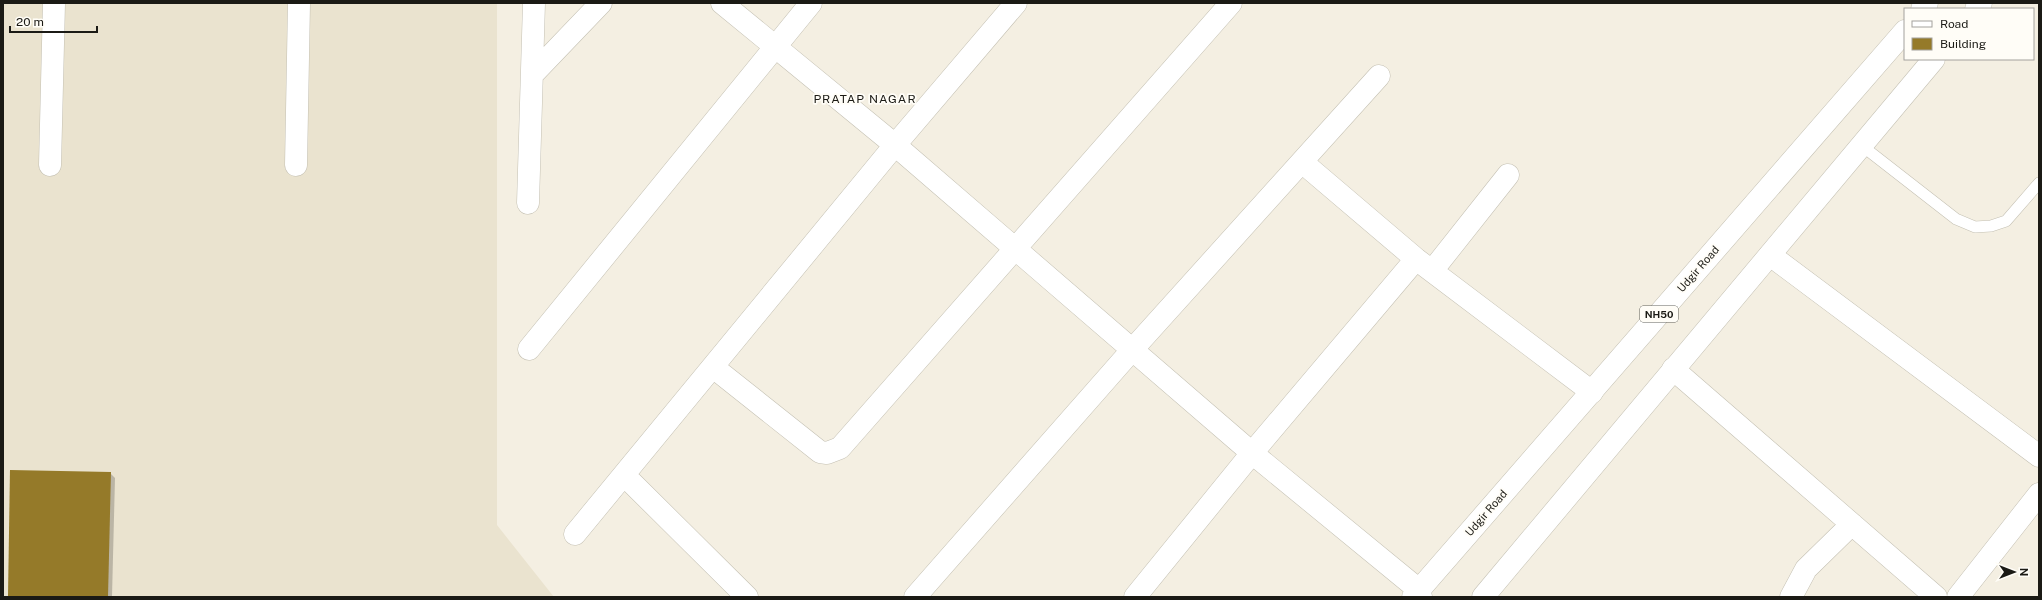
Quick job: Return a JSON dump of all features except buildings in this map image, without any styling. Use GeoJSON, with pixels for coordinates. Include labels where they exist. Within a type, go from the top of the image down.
{"type":"FeatureCollection","features":[{"type":"Feature","properties":{"kind":"main road"},"geometry":{"type":"LineString","coordinates":[[50,165],[54,3]]}},
{"type":"Feature","properties":{"kind":"main road"},"geometry":{"type":"LineString","coordinates":[[296,165],[299,3]]}},
{"type":"Feature","properties":{"kind":"main road"},"geometry":{"type":"LineString","coordinates":[[528,203],[534,3]]}},
{"type":"Feature","properties":{"kind":"main road"},"geometry":{"type":"LineString","coordinates":[[532,75],[601,3]]}},
{"type":"Feature","properties":{"kind":"main road"},"geometry":{"type":"LineString","coordinates":[[722,3],[895,145],[1418,595]]}},
{"type":"Feature","properties":{"kind":"main road"},"geometry":{"type":"LineString","coordinates":[[529,349],[775,48],[810,3]]}},
{"type":"Feature","properties":{"kind":"main road"},"geometry":{"type":"LineString","coordinates":[[575,534],[895,145],[1016,3]]}},
{"type":"Feature","properties":{"kind":"main road"},"geometry":{"type":"LineString","coordinates":[[713,367],[820,452],[834,452],[845,442],[1231,3]]}},
{"type":"Feature","properties":{"kind":"main road","name":"Udgir Road"},"geometry":{"type":"LineString","coordinates":[[1418,595],[1904,32]]}},
{"type":"Feature","properties":{"kind":"main road"},"geometry":{"type":"LineString","coordinates":[[1483,597],[1933,60]]}},
{"type":"Feature","properties":{"kind":"main road"},"geometry":{"type":"LineString","coordinates":[[915,597],[1132,350],[1379,76]]}},
{"type":"Feature","properties":{"kind":"main road"},"geometry":{"type":"LineString","coordinates":[[1302,162],[1424,265],[1592,392]]}},
{"type":"Feature","properties":{"kind":"main road"},"geometry":{"type":"LineString","coordinates":[[1135,597],[1252,453],[1508,175]]}},
{"type":"Feature","properties":{"kind":"main road"},"geometry":{"type":"LineString","coordinates":[[1770,255],[2039,456]]}},
{"type":"Feature","properties":{"kind":"main road"},"geometry":{"type":"LineString","coordinates":[[1673,369],[1936,597]]}},
{"type":"Feature","properties":{"kind":"main road"},"geometry":{"type":"LineString","coordinates":[[624,474],[747,597]]}},
{"type":"Feature","properties":{"kind":"main road"},"geometry":{"type":"LineString","coordinates":[[1958,597],[2039,494]]}},
{"type":"Feature","properties":{"kind":"main road"},"geometry":{"type":"LineString","coordinates":[[1791,597],[1806,569],[1852,524]]}},
{"type":"Feature","properties":{"kind":"lane"},"geometry":{"type":"LineString","coordinates":[[1861,145],[1956,219],[1975,227],[1991,226],[2006,220],[2039,183]]}},
{"type":"Feature","properties":{"kind":"shaded area"},"geometry":{"type":"Polygon","coordinates":[[[3,3],[497,3],[497,525],[554,597],[3,597],[3,3]]]}},
{"type":"Feature","properties":{"kind":"district","name":"PRATAP NAGAR"},"geometry":{"type":"Point","coordinates":[865,99]}}]}
